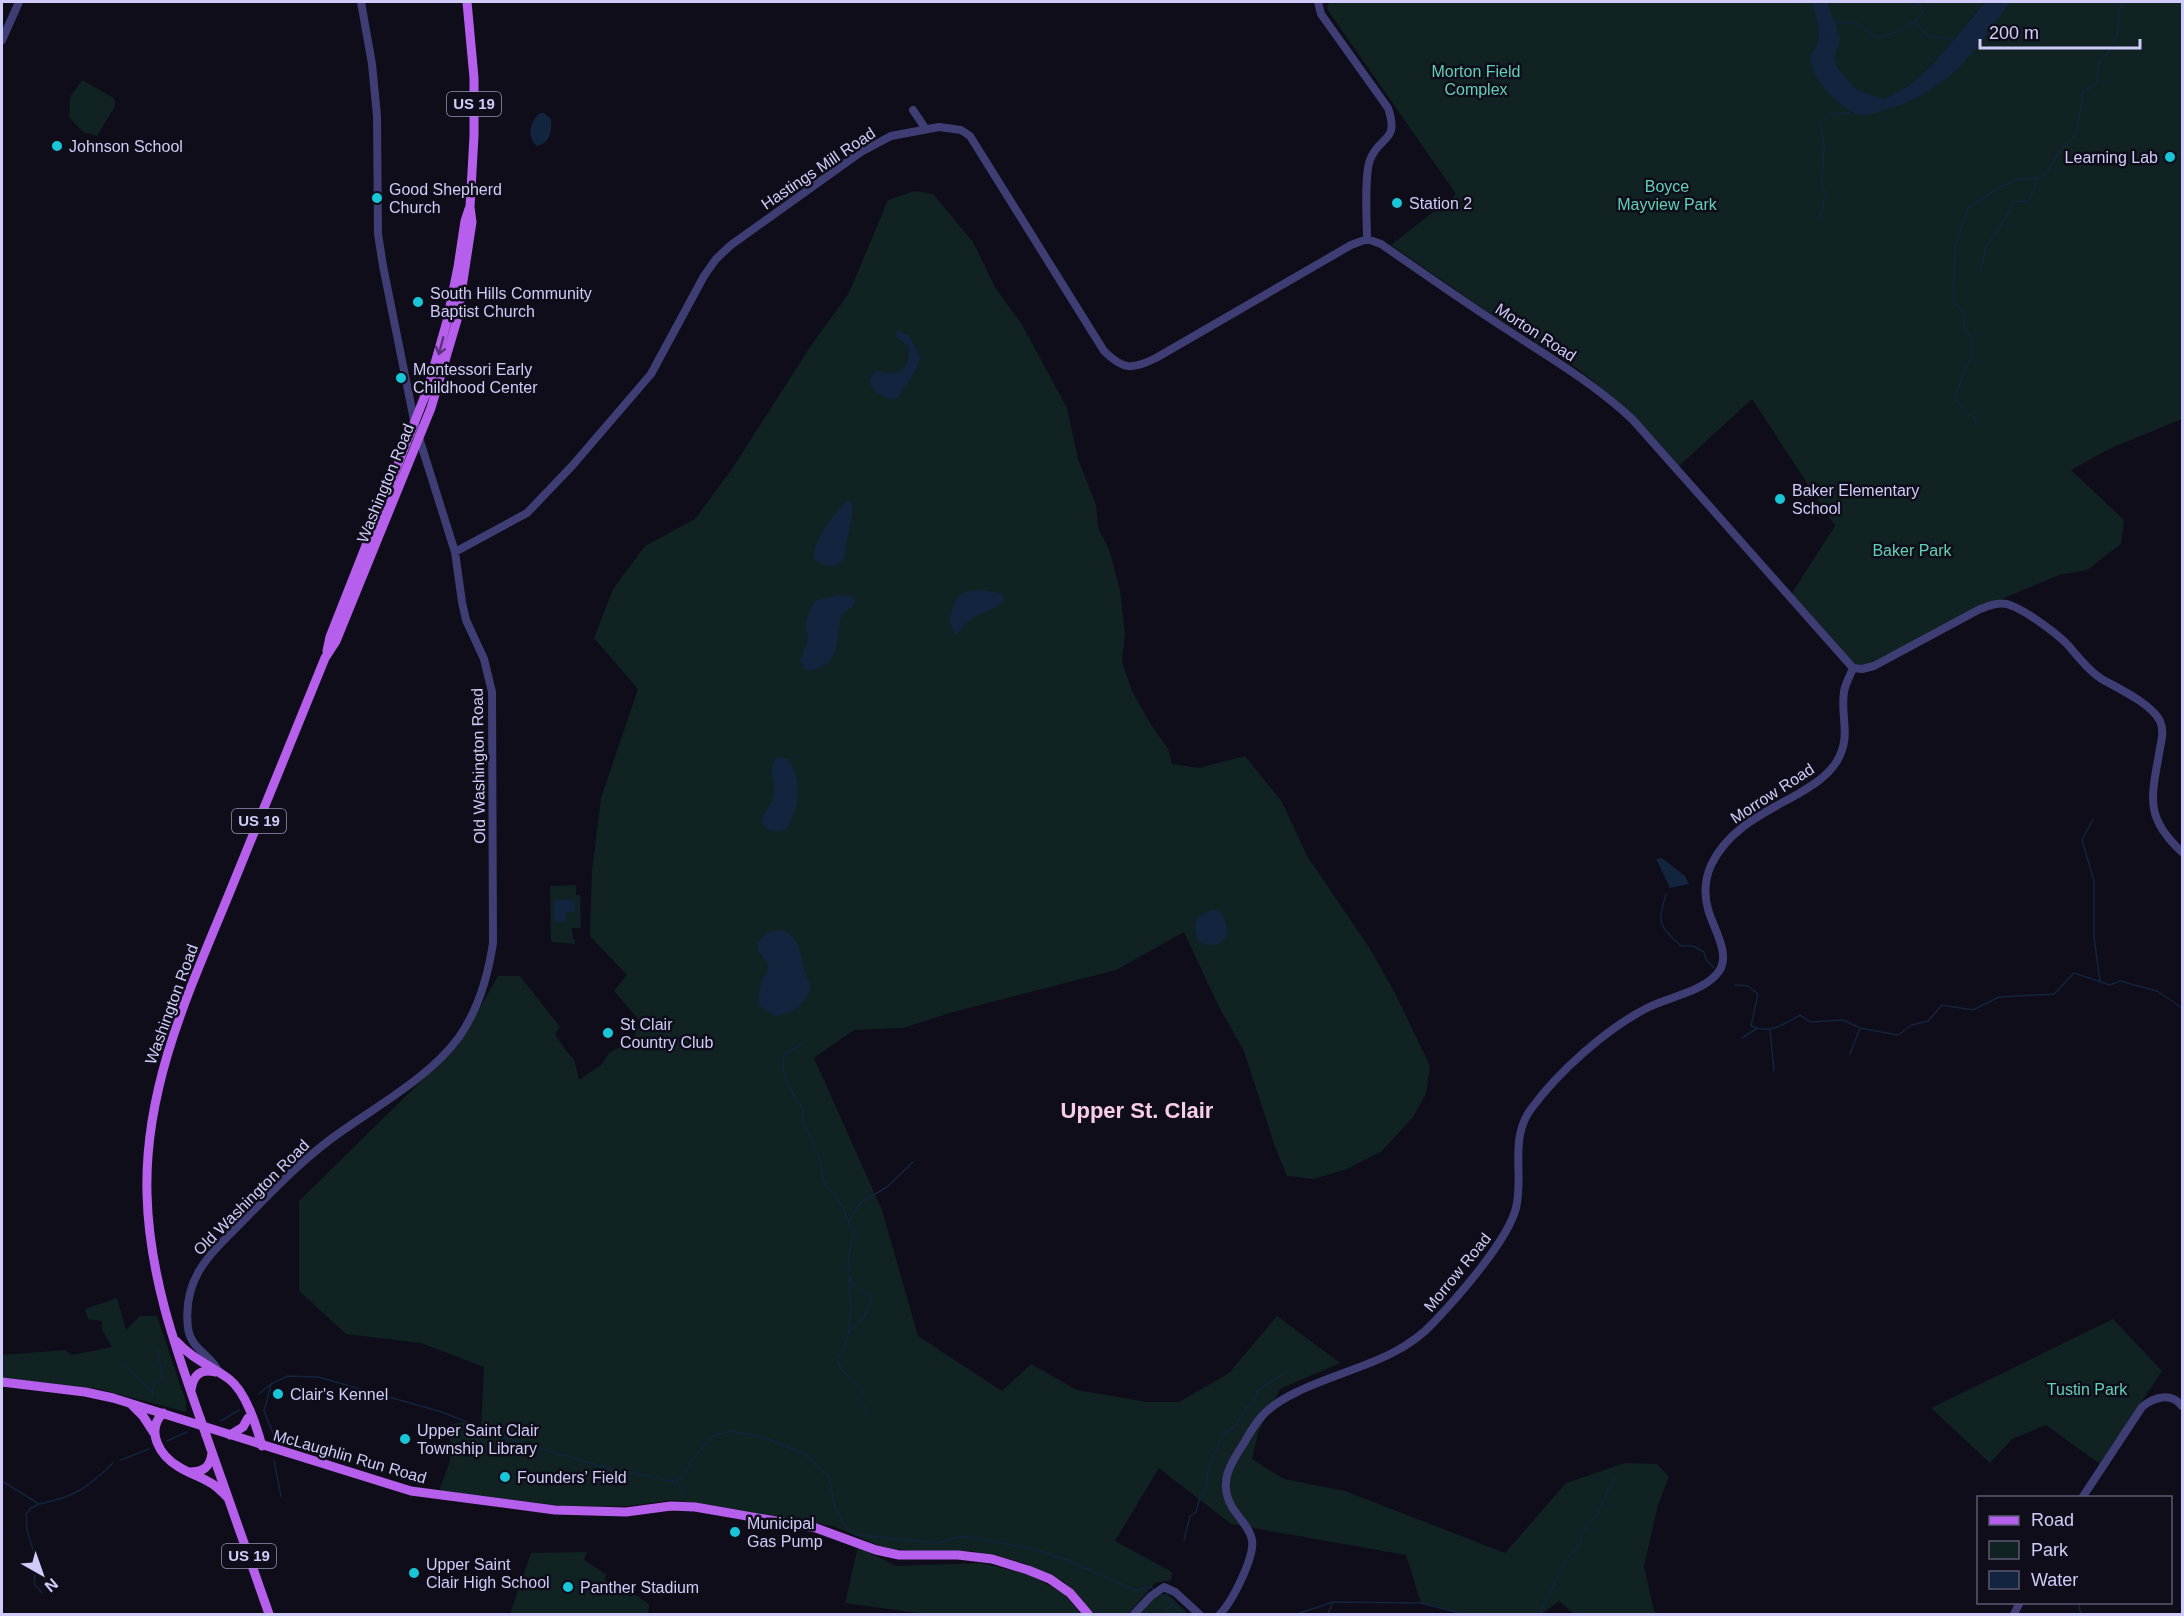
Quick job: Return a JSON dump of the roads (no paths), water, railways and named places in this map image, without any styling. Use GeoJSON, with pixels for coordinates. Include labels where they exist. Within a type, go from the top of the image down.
{"type":"FeatureCollection","features":[{"type":"Feature","properties":{"kind":"main road","name":"Washington Road"},"geometry":{"type":"LineString","coordinates":[[325,658],[336,641],[419,440],[439,386],[457,320],[472,222],[470,207],[474,109],[473,58],[467,2]]}},
{"type":"Feature","properties":{"kind":"main road","name":"Washington Road"},"geometry":{"type":"LineString","coordinates":[[269,1614],[172,1337],[154,1269],[147,1204],[148,1156],[157,1089],[180,1014],[325,658],[330,637],[429,388],[445,330],[465,221],[470,207]]}},
{"type":"Feature","properties":{"kind":"main road"},"geometry":{"type":"LineString","coordinates":[[172,1337],[189,1354],[232,1382],[250,1410],[262,1446]]}},
{"type":"Feature","properties":{"kind":"main road"},"geometry":{"type":"LineString","coordinates":[[191,1390],[198,1373],[206,1370],[219,1373]]}},
{"type":"Feature","properties":{"kind":"main road","name":"McLaughlin Run Road"},"geometry":{"type":"LineString","coordinates":[[2,1382],[92,1393],[131,1403],[399,1488],[440,1496],[565,1510],[626,1512],[671,1506],[695,1507],[816,1528],[876,1550],[899,1555],[958,1555],[992,1559],[1050,1579],[1070,1593],[1088,1614]]}},
{"type":"Feature","properties":{"kind":"main road"},"geometry":{"type":"LineString","coordinates":[[131,1403],[144,1416],[154,1432],[156,1442],[172,1463],[213,1485],[228,1498]]}},
{"type":"Feature","properties":{"kind":"main road"},"geometry":{"type":"LineString","coordinates":[[246,1405],[249,1418],[262,1446]]}},
{"type":"Feature","properties":{"kind":"main road"},"geometry":{"type":"LineString","coordinates":[[154,1432],[159,1418],[164,1413]]}},
{"type":"Feature","properties":{"kind":"main road"},"geometry":{"type":"LineString","coordinates":[[160,1447],[164,1413]]}},
{"type":"Feature","properties":{"kind":"main road"},"geometry":{"type":"LineString","coordinates":[[231,1435],[243,1427],[249,1418]]}},
{"type":"Feature","properties":{"kind":"main road"},"geometry":{"type":"LineString","coordinates":[[188,1472],[198,1472],[206,1468],[212,1451]]}},
{"type":"Feature","properties":{"kind":"street"},"geometry":{"type":"LineString","coordinates":[[2,40],[19,2]]}},
{"type":"Feature","properties":{"kind":"street","name":"Old Washington Road"},"geometry":{"type":"LineString","coordinates":[[219,1373],[213,1362],[194,1344],[188,1330],[189,1300],[199,1268],[296,1167],[328,1141],[391,1098],[438,1060],[459,1036],[474,1009],[486,978],[493,943],[492,692],[484,659],[466,620],[455,552],[415,425],[378,234],[377,116],[372,64],[361,2]]}},
{"type":"Feature","properties":{"kind":"street"},"geometry":{"type":"LineString","coordinates":[[1318,2],[1321,14],[1388,108],[1392,121],[1392,130],[1369,161],[1367,239]]}},
{"type":"Feature","properties":{"kind":"street"},"geometry":{"type":"LineString","coordinates":[[913,110],[925,129]]}},
{"type":"Feature","properties":{"kind":"street","name":"Hastings Mill Road"},"geometry":{"type":"LineString","coordinates":[[455,552],[527,513],[572,466],[651,374],[704,276],[723,252],[874,144],[891,136],[939,127],[961,130],[976,143],[1019,217],[1104,351],[1121,365],[1138,366],[1156,358],[1351,245],[1367,239]]}},
{"type":"Feature","properties":{"kind":"street","name":"Morton Road"},"geometry":{"type":"LineString","coordinates":[[1367,239],[1381,244],[1589,383],[1618,405],[1853,668]]}},
{"type":"Feature","properties":{"kind":"street"},"geometry":{"type":"LineString","coordinates":[[1853,668],[1862,669],[1874,666],[1995,603],[2006,604],[2025,613],[2066,643],[2088,669],[2143,704],[2159,719],[2163,735],[2154,784],[2153,812],[2162,830],[2182,852]]}},
{"type":"Feature","properties":{"kind":"street","name":"Morrow Road"},"geometry":{"type":"LineString","coordinates":[[1220,1614],[1231,1599],[1252,1554],[1250,1534],[1229,1502],[1225,1483],[1231,1462],[1253,1428],[1263,1415],[1292,1395],[1315,1383],[1392,1353],[1420,1336],[1435,1322],[1500,1241],[1510,1225],[1516,1209],[1518,1192],[1519,1136],[1530,1110],[1570,1066],[1594,1044],[1647,1008],[1700,986],[1716,975],[1723,963],[1723,954],[1706,898],[1706,885],[1712,864],[1727,840],[1738,829],[1811,787],[1836,763],[1846,736],[1844,693],[1853,668]]}},
{"type":"Feature","properties":{"kind":"street"},"geometry":{"type":"LineString","coordinates":[[2083,1496],[2142,1407],[2156,1397],[2179,1402],[2182,1406]]}},
{"type":"Feature","properties":{"kind":"street"},"geometry":{"type":"LineString","coordinates":[[1134,1614],[1153,1594],[1161,1589],[1170,1588],[1199,1614]]}},
{"type":"Feature","properties":{"kind":"water"},"geometry":{"type":"Polygon","coordinates":[[[1813,2],[1825,2],[1836,66],[1856,89],[1884,99],[1910,85],[1932,65],[1985,2],[2010,2],[1973,53],[1946,79],[1911,100],[1862,115],[1850,111],[1826,91],[1812,68],[1810,55],[1819,37],[1813,2]]]}},
{"type":"Feature","properties":{"kind":"water"},"geometry":{"type":"Polygon","coordinates":[[[540,113],[544,113],[551,119],[551,127],[548,139],[537,146],[530,134],[534,120],[540,113]]]}},
{"type":"Feature","properties":{"kind":"water"},"geometry":{"type":"Polygon","coordinates":[[[897,330],[909,336],[921,357],[903,391],[893,399],[874,390],[870,379],[876,371],[889,373],[904,368],[909,356],[909,347],[895,336],[897,330]]]}},
{"type":"Feature","properties":{"kind":"water"},"geometry":{"type":"Polygon","coordinates":[[[847,501],[850,501],[853,508],[844,558],[834,566],[822,564],[814,559],[816,545],[830,520],[847,501]]]}},
{"type":"Feature","properties":{"kind":"water"},"geometry":{"type":"Polygon","coordinates":[[[985,590],[1002,594],[1004,597],[1002,603],[973,618],[959,633],[955,634],[951,625],[951,615],[958,596],[969,591],[985,590]]]}},
{"type":"Feature","properties":{"kind":"water"},"geometry":{"type":"Polygon","coordinates":[[[838,595],[852,596],[855,601],[853,606],[842,614],[835,653],[826,664],[819,668],[805,670],[800,661],[808,639],[806,623],[808,615],[815,601],[838,595]]]}},
{"type":"Feature","properties":{"kind":"water"},"geometry":{"type":"Polygon","coordinates":[[[777,757],[788,759],[793,766],[798,794],[791,821],[786,829],[777,831],[770,830],[762,824],[773,797],[772,766],[777,757]]]}},
{"type":"Feature","properties":{"kind":"water"},"geometry":{"type":"Polygon","coordinates":[[[1662,858],[1685,876],[1689,884],[1670,888],[1656,859],[1662,858]]]}},
{"type":"Feature","properties":{"kind":"water"},"geometry":{"type":"Polygon","coordinates":[[[554,900],[575,900],[575,912],[566,912],[566,922],[554,922],[554,900]]]}},
{"type":"Feature","properties":{"kind":"water"},"geometry":{"type":"Polygon","coordinates":[[[1213,909],[1223,915],[1226,922],[1225,939],[1215,945],[1198,942],[1195,926],[1197,918],[1213,909]]]}},
{"type":"Feature","properties":{"kind":"water"},"geometry":{"type":"Polygon","coordinates":[[[780,930],[796,941],[810,990],[797,1008],[775,1016],[759,1006],[760,987],[768,964],[760,953],[758,945],[766,933],[780,930]]]}},
{"type":"Feature","properties":{"kind":"waterway"},"geometry":{"type":"LineString","coordinates":[[1822,2],[1836,39],[1829,58]]}},
{"type":"Feature","properties":{"kind":"waterway"},"geometry":{"type":"LineString","coordinates":[[1918,2],[1923,12],[1915,21],[1928,36],[1955,40]]}},
{"type":"Feature","properties":{"kind":"waterway"},"geometry":{"type":"LineString","coordinates":[[1981,270],[1986,246],[2015,202],[2029,201],[2038,179],[2047,172],[2077,132],[2083,92],[2097,83],[2098,64],[2107,54],[2117,36],[2121,2]]}},
{"type":"Feature","properties":{"kind":"waterway"},"geometry":{"type":"LineString","coordinates":[[1830,22],[1856,23],[1877,38],[1897,32],[1915,21]]}},
{"type":"Feature","properties":{"kind":"waterway"},"geometry":{"type":"LineString","coordinates":[[1824,200],[1826,196],[1822,184],[1824,146],[1821,123],[1828,115],[1850,112]]}},
{"type":"Feature","properties":{"kind":"waterway"},"geometry":{"type":"LineString","coordinates":[[1976,425],[1975,418],[1968,414],[1954,398],[1971,356],[1971,338],[1964,327],[1963,313],[1953,300],[1955,245],[1968,208],[2000,187],[2019,179],[2038,178]]}},
{"type":"Feature","properties":{"kind":"waterway"},"geometry":{"type":"LineString","coordinates":[[1820,219],[1824,201]]}},
{"type":"Feature","properties":{"kind":"waterway"},"geometry":{"type":"LineString","coordinates":[[2093,819],[2082,840],[2094,881],[2094,937],[2100,981]]}},
{"type":"Feature","properties":{"kind":"waterway"},"geometry":{"type":"LineString","coordinates":[[1666,894],[1661,912],[1664,928],[1681,946],[1693,946],[1704,952],[1706,959],[1714,968]]}},
{"type":"Feature","properties":{"kind":"waterway"},"geometry":{"type":"LineString","coordinates":[[1850,1054],[1860,1028],[1898,1035],[1912,1025],[1928,1021],[1942,1005],[1973,1010],[1999,997],[2054,994],[2074,973],[2110,985],[2120,981],[2157,991],[2182,1008]]}},
{"type":"Feature","properties":{"kind":"waterway"},"geometry":{"type":"LineString","coordinates":[[1735,985],[1748,986],[1758,994],[1751,1026],[1770,1029],[1800,1015],[1810,1022],[1843,1020],[1858,1027]]}},
{"type":"Feature","properties":{"kind":"waterway"},"geometry":{"type":"LineString","coordinates":[[1742,1038],[1756,1029]]}},
{"type":"Feature","properties":{"kind":"waterway"},"geometry":{"type":"LineString","coordinates":[[1770,1030],[1774,1071]]}},
{"type":"Feature","properties":{"kind":"waterway"},"geometry":{"type":"LineString","coordinates":[[801,1044],[784,1055],[783,1067],[787,1083],[804,1111],[803,1121],[821,1162],[823,1180],[843,1207],[851,1229],[855,1230],[848,1260],[851,1281],[872,1298],[865,1316],[849,1332]]}},
{"type":"Feature","properties":{"kind":"waterway"},"geometry":{"type":"LineString","coordinates":[[849,1221],[860,1203],[887,1187],[913,1162]]}},
{"type":"Feature","properties":{"kind":"waterway"},"geometry":{"type":"LineString","coordinates":[[849,1276],[851,1304],[848,1337],[837,1360],[842,1370],[863,1392],[859,1400],[867,1410],[864,1414]]}},
{"type":"Feature","properties":{"kind":"waterway"},"geometry":{"type":"LineString","coordinates":[[152,1397],[154,1384],[162,1379],[158,1349]]}},
{"type":"Feature","properties":{"kind":"waterway"},"geometry":{"type":"LineString","coordinates":[[124,1364],[153,1393]]}},
{"type":"Feature","properties":{"kind":"waterway"},"geometry":{"type":"LineString","coordinates":[[1184,1540],[1190,1516],[1196,1512],[1201,1494],[1206,1488],[1208,1469],[1223,1434],[1233,1428],[1246,1408],[1254,1401],[1258,1390],[1283,1374]]}},
{"type":"Feature","properties":{"kind":"waterway"},"geometry":{"type":"LineString","coordinates":[[259,1394],[271,1384],[288,1376],[318,1377],[442,1412],[509,1439],[614,1470],[653,1477]]}},
{"type":"Feature","properties":{"kind":"waterway"},"geometry":{"type":"LineString","coordinates":[[271,1385],[264,1411],[275,1438]]}},
{"type":"Feature","properties":{"kind":"waterway"},"geometry":{"type":"LineString","coordinates":[[221,1421],[239,1410]]}},
{"type":"Feature","properties":{"kind":"waterway"},"geometry":{"type":"LineString","coordinates":[[658,1478],[667,1481],[677,1480],[683,1476],[698,1452],[713,1436],[731,1431],[765,1438],[805,1454],[829,1478],[835,1508],[846,1527],[857,1535],[936,1543],[964,1536],[1033,1549],[1067,1560],[1135,1590],[1151,1587],[1153,1589]]}},
{"type":"Feature","properties":{"kind":"waterway"},"geometry":{"type":"LineString","coordinates":[[167,1441],[187,1432]]}},
{"type":"Feature","properties":{"kind":"waterway"},"geometry":{"type":"LineString","coordinates":[[121,1460],[149,1449]]}},
{"type":"Feature","properties":{"kind":"waterway"},"geometry":{"type":"LineString","coordinates":[[274,1460],[281,1496]]}},
{"type":"Feature","properties":{"kind":"waterway"},"geometry":{"type":"LineString","coordinates":[[2,1481],[39,1504],[71,1495],[96,1479],[113,1463]]}},
{"type":"Feature","properties":{"kind":"waterway"},"geometry":{"type":"LineString","coordinates":[[1539,1614],[1570,1555],[1581,1543],[1582,1532],[1593,1520],[1615,1477]]}},
{"type":"Feature","properties":{"kind":"waterway"},"geometry":{"type":"LineString","coordinates":[[677,1480],[684,1498]]}},
{"type":"Feature","properties":{"kind":"waterway"},"geometry":{"type":"LineString","coordinates":[[39,1504],[26,1514],[27,1529],[33,1548],[34,1584],[42,1593]]}},
{"type":"Feature","properties":{"kind":"waterway"},"geometry":{"type":"LineString","coordinates":[[1160,1594],[1181,1614]]}},
{"type":"Feature","properties":{"kind":"waterway"},"geometry":{"type":"LineString","coordinates":[[1297,1614],[1333,1602],[1421,1603],[1464,1614]]}},
{"type":"Feature","properties":{"kind":"waterway"},"geometry":{"type":"LineString","coordinates":[[1166,1610],[1172,1604]]}},
{"type":"Feature","properties":{"kind":"waterway"},"geometry":{"type":"LineString","coordinates":[[1328,1614],[1332,1604]]}},
{"type":"Feature","properties":{"kind":"waterway"},"geometry":{"type":"LineString","coordinates":[[2080,1604],[2081,1614]]}},
{"type":"Feature","properties":{"kind":"place","name":"Johnson School"},"geometry":{"type":"Point","coordinates":[57,146]}},
{"type":"Feature","properties":{"kind":"place","name":"Learning Lab"},"geometry":{"type":"Point","coordinates":[2170,157]}},
{"type":"Feature","properties":{"kind":"place","name":"Good Shepherd Church"},"geometry":{"type":"Point","coordinates":[377,198]}},
{"type":"Feature","properties":{"kind":"place","name":"Station 2"},"geometry":{"type":"Point","coordinates":[1397,203]}},
{"type":"Feature","properties":{"kind":"place","name":"South Hills Community Baptist Church"},"geometry":{"type":"Point","coordinates":[418,302]}},
{"type":"Feature","properties":{"kind":"place","name":"Montessori Early Childhood Center"},"geometry":{"type":"Point","coordinates":[401,378]}},
{"type":"Feature","properties":{"kind":"place","name":"Baker Elementary School"},"geometry":{"type":"Point","coordinates":[1780,499]}},
{"type":"Feature","properties":{"kind":"place","name":"St Clair Country Club"},"geometry":{"type":"Point","coordinates":[608,1033]}},
{"type":"Feature","properties":{"kind":"place","name":"Clair's Kennel"},"geometry":{"type":"Point","coordinates":[278,1394]}},
{"type":"Feature","properties":{"kind":"place","name":"Upper Saint Clair Township Library"},"geometry":{"type":"Point","coordinates":[405,1439]}},
{"type":"Feature","properties":{"kind":"place","name":"Founders’ Field"},"geometry":{"type":"Point","coordinates":[505,1477]}},
{"type":"Feature","properties":{"kind":"place","name":"Municipal Gas Pump"},"geometry":{"type":"Point","coordinates":[735,1532]}},
{"type":"Feature","properties":{"kind":"place","name":"Upper Saint Clair High School"},"geometry":{"type":"Point","coordinates":[414,1573]}},
{"type":"Feature","properties":{"kind":"place","name":"Panther Stadium"},"geometry":{"type":"Point","coordinates":[568,1587]}},
{"type":"Feature","properties":{"kind":"district","name":"Upper St. Clair"},"geometry":{"type":"Point","coordinates":[1137,1110]}},
{"type":"Feature","properties":{"kind":"park label","name":"Morton Field Complex"},"geometry":{"type":"Point","coordinates":[1476,80]}},
{"type":"Feature","properties":{"kind":"park label","name":"Boyce Mayview Park"},"geometry":{"type":"Point","coordinates":[1667,195]}},
{"type":"Feature","properties":{"kind":"park label","name":"Baker Park"},"geometry":{"type":"Point","coordinates":[1912,550]}},
{"type":"Feature","properties":{"kind":"park label","name":"Tustin Park"},"geometry":{"type":"Point","coordinates":[2087,1389]}}]}
